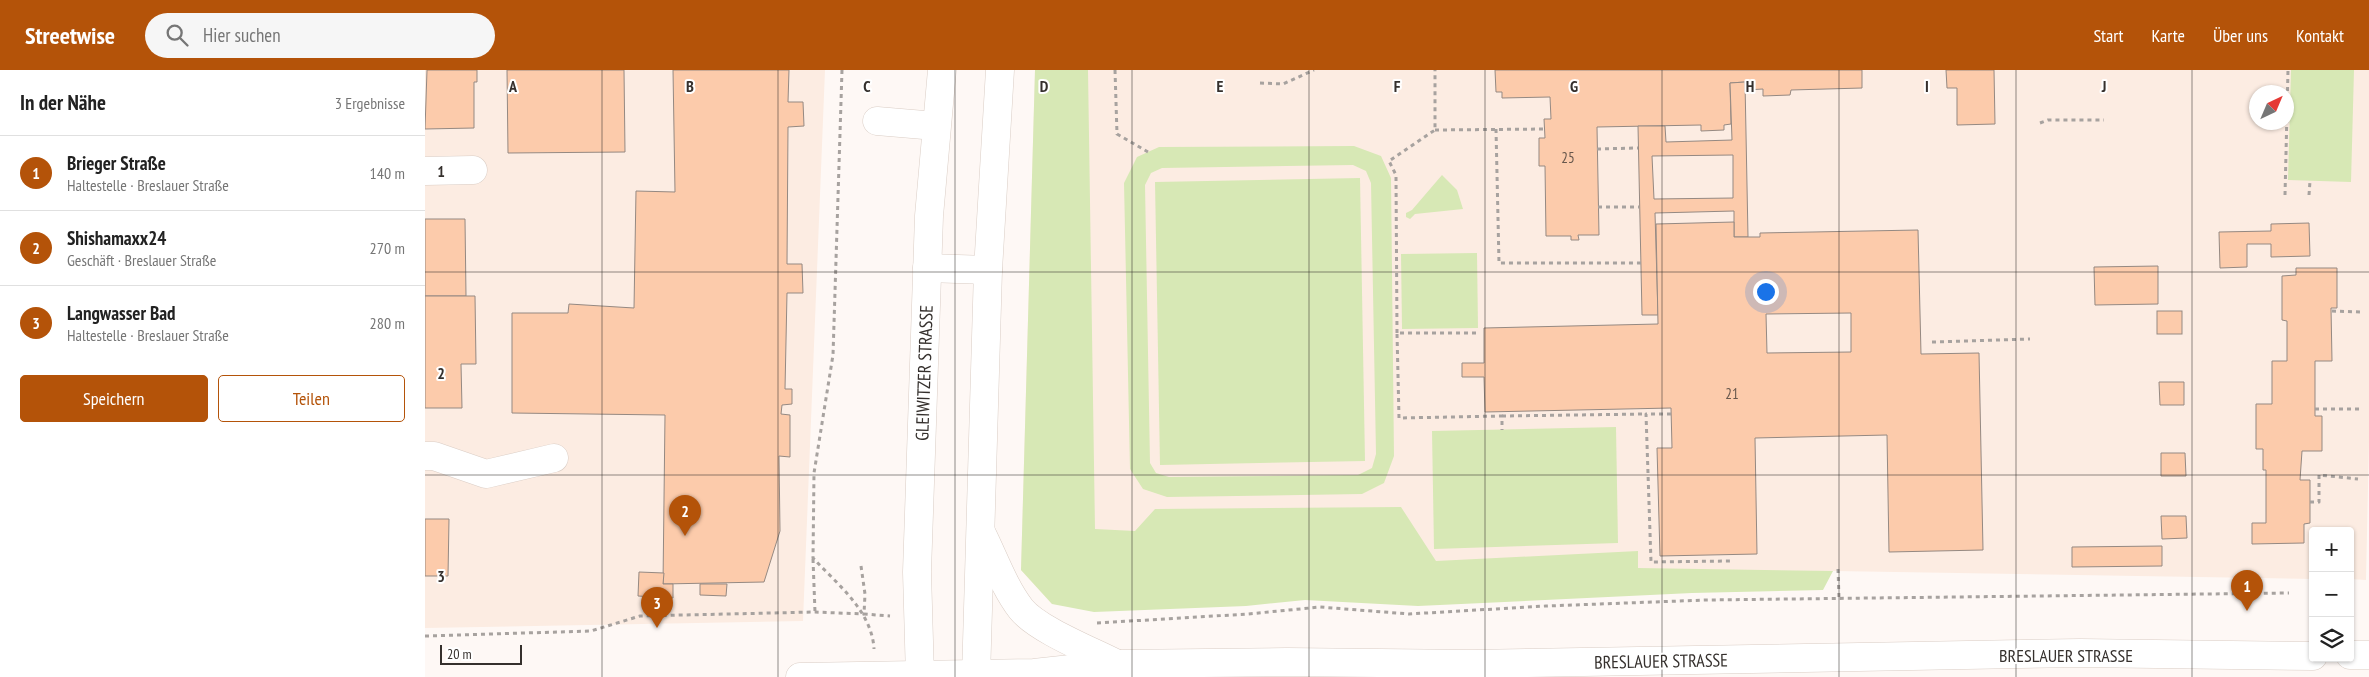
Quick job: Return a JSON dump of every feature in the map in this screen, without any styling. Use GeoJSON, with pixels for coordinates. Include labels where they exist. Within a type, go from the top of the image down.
{"type":"FeatureCollection","features":[{"type":"Feature","properties":{"kind":"main road","name":"GLEIWITZER STRASSE"},"geometry":{"type":"LineString","coordinates":[[920,676],[917,572],[927,268],[931,182],[942,70]]}},
{"type":"Feature","properties":{"kind":"main road"},"geometry":{"type":"LineString","coordinates":[[976,676],[988,270],[999,70]]}},
{"type":"Feature","properties":{"kind":"main road"},"geometry":{"type":"LineString","coordinates":[[877,121],[936,126]]}},
{"type":"Feature","properties":{"kind":"main road"},"geometry":{"type":"LineString","coordinates":[[425,171],[473,170]]}},
{"type":"Feature","properties":{"kind":"main road"},"geometry":{"type":"LineString","coordinates":[[927,268],[988,270]]}},
{"type":"Feature","properties":{"kind":"main road"},"geometry":{"type":"LineString","coordinates":[[425,456],[434,456],[486,474],[555,458]]}},
{"type":"Feature","properties":{"kind":"main road"},"geometry":{"type":"LineString","coordinates":[[981,530],[1013,596],[1022,610],[1057,633],[1117,664]]}},
{"type":"Feature","properties":{"kind":"main road","name":"BRESLAUER STRASSE"},"geometry":{"type":"LineString","coordinates":[[800,677],[874,675],[976,676],[1034,673],[1117,664],[1287,662],[1472,664],[2080,653],[2309,656]]}},
{"type":"Feature","properties":{"kind":"main road"},"geometry":{"type":"LineString","coordinates":[[2354,655],[2369,655]]}},
{"type":"Feature","properties":{"kind":"path"},"geometry":{"type":"LineString","coordinates":[[815,612],[813,473],[833,355],[842,70]]}},
{"type":"Feature","properties":{"kind":"path"},"geometry":{"type":"LineString","coordinates":[[1115,70],[1117,134],[1148,152]]}},
{"type":"Feature","properties":{"kind":"path"},"geometry":{"type":"LineString","coordinates":[[1260,83],[1283,84],[1314,70]]}},
{"type":"Feature","properties":{"kind":"path"},"geometry":{"type":"LineString","coordinates":[[1435,70],[1435,130]]}},
{"type":"Feature","properties":{"kind":"path"},"geometry":{"type":"LineString","coordinates":[[2285,195],[2288,70]]}},
{"type":"Feature","properties":{"kind":"path"},"geometry":{"type":"LineString","coordinates":[[2040,123],[2048,120],[2104,120]]}},
{"type":"Feature","properties":{"kind":"path"},"geometry":{"type":"LineString","coordinates":[[1496,129],[1499,264],[1641,263]]}},
{"type":"Feature","properties":{"kind":"path"},"geometry":{"type":"LineString","coordinates":[[1545,129],[1435,130],[1389,161],[1396,175],[1399,418],[1671,414]]}},
{"type":"Feature","properties":{"kind":"path"},"geometry":{"type":"LineString","coordinates":[[1597,149],[1638,148]]}},
{"type":"Feature","properties":{"kind":"path"},"geometry":{"type":"LineString","coordinates":[[2309,195],[2310,181]]}},
{"type":"Feature","properties":{"kind":"path"},"geometry":{"type":"LineString","coordinates":[[1598,207],[1639,207]]}},
{"type":"Feature","properties":{"kind":"path"},"geometry":{"type":"LineString","coordinates":[[2331,311],[2361,312]]}},
{"type":"Feature","properties":{"kind":"path"},"geometry":{"type":"LineString","coordinates":[[1397,333],[1476,332]]}},
{"type":"Feature","properties":{"kind":"path"},"geometry":{"type":"LineString","coordinates":[[1932,342],[2030,340]]}},
{"type":"Feature","properties":{"kind":"path"},"geometry":{"type":"LineString","coordinates":[[2315,410],[2360,409]]}},
{"type":"Feature","properties":{"kind":"path"},"geometry":{"type":"LineString","coordinates":[[1647,414],[1651,562],[1730,561]]}},
{"type":"Feature","properties":{"kind":"path"},"geometry":{"type":"LineString","coordinates":[[1502,416],[1502,430]]}},
{"type":"Feature","properties":{"kind":"path"},"geometry":{"type":"LineString","coordinates":[[2310,502],[2319,502],[2319,475],[2358,479]]}},
{"type":"Feature","properties":{"kind":"path"},"geometry":{"type":"LineString","coordinates":[[813,558],[864,614],[873,642],[874,675]]}},
{"type":"Feature","properties":{"kind":"path"},"geometry":{"type":"LineString","coordinates":[[1838,569],[1839,598]]}},
{"type":"Feature","properties":{"kind":"path"},"geometry":{"type":"LineString","coordinates":[[1115,623],[1320,607],[1409,614],[1546,606],[1839,598],[2289,593]]}},
{"type":"Feature","properties":{"kind":"path"},"geometry":{"type":"LineString","coordinates":[[425,636],[591,631],[640,616],[815,612],[864,614]]}},
{"type":"Feature","properties":{"kind":"shaded area"},"geometry":{"type":"Polygon","coordinates":[[[425,70],[825,70],[803,621],[425,628],[425,70]]]}},
{"type":"Feature","properties":{"kind":"shaded area"},"geometry":{"type":"Polygon","coordinates":[[[1035,70],[2369,70],[2369,441],[2366,580],[2354,579],[2354,527],[2309,527],[2309,579],[1834,571],[1052,604],[1021,570],[1035,70]]]}},
{"type":"Feature","properties":{"kind":"green space"},"geometry":{"type":"Polygon","coordinates":[[[1035,70],[1088,70],[1095,529],[1135,531],[1155,509],[1401,507],[1436,561],[1638,551],[1638,568],[1833,571],[1823,590],[1692,593],[1418,606],[1305,600],[1246,606],[1094,612],[1052,604],[1021,570],[1035,70]]]}},
{"type":"Feature","properties":{"kind":"green space"},"geometry":{"type":"Polygon","coordinates":[[[2291,70],[2354,70],[2351,182],[2288,180],[2289,130],[2294,130],[2294,85],[2291,85],[2291,70]]]}},
{"type":"Feature","properties":{"kind":"green space"},"geometry":{"type":"Polygon","coordinates":[[[1354,146],[1381,156],[1391,178],[1394,456],[1384,483],[1362,494],[1167,497],[1143,489],[1130,469],[1124,183],[1137,157],[1159,147],[1354,146]],[[1353,165],[1162,168],[1151,173],[1145,185],[1150,463],[1156,473],[1169,477],[1358,475],[1372,468],[1376,454],[1371,183],[1366,171],[1353,165]]]}},
{"type":"Feature","properties":{"kind":"green space"},"geometry":{"type":"Polygon","coordinates":[[[1442,175],[1457,190],[1463,209],[1415,214],[1410,219],[1406,217],[1406,213],[1412,210],[1442,175]]]}},
{"type":"Feature","properties":{"kind":"green space"},"geometry":{"type":"Polygon","coordinates":[[[1360,178],[1365,461],[1160,465],[1155,182],[1360,178]]]}},
{"type":"Feature","properties":{"kind":"green space"},"geometry":{"type":"Polygon","coordinates":[[[1477,253],[1478,328],[1402,329],[1401,254],[1477,253]]]}},
{"type":"Feature","properties":{"kind":"green space"},"geometry":{"type":"Polygon","coordinates":[[[1616,427],[1618,543],[1434,549],[1432,431],[1616,427]]]}},
{"type":"Feature","properties":{"kind":"building"},"geometry":{"type":"Polygon","coordinates":[[[427,70],[477,70],[477,82],[474,82],[474,128],[425,129],[427,70]]]}},
{"type":"Feature","properties":{"kind":"building"},"geometry":{"type":"Polygon","coordinates":[[[507,70],[624,70],[625,152],[508,153],[507,70]]]}},
{"type":"Feature","properties":{"kind":"building"},"geometry":{"type":"Polygon","coordinates":[[[673,70],[789,70],[788,102],[803,102],[804,126],[788,127],[787,264],[802,264],[803,293],[787,293],[785,389],[792,389],[792,404],[782,405],[781,414],[790,415],[790,457],[779,456],[780,531],[764,582],[663,584],[665,415],[512,413],[512,313],[568,313],[569,304],[634,308],[636,191],[675,192],[673,70]]]}},
{"type":"Feature","properties":{"kind":"building"},"geometry":{"type":"Polygon","coordinates":[[[1495,70],[1862,70],[1862,88],[1791,90],[1790,95],[1763,96],[1763,89],[1745,90],[1745,82],[1730,83],[1731,124],[1724,125],[1724,130],[1701,131],[1701,125],[1597,127],[1599,235],[1578,235],[1579,240],[1571,240],[1571,236],[1546,236],[1545,166],[1539,166],[1539,138],[1545,138],[1544,119],[1551,119],[1550,97],[1502,98],[1502,92],[1496,92],[1495,70]]]}},
{"type":"Feature","properties":{"kind":"building"},"geometry":{"type":"Polygon","coordinates":[[[1946,70],[1994,70],[1995,124],[1957,125],[1957,88],[1947,88],[1946,70]]]}},
{"type":"Feature","properties":{"kind":"building"},"geometry":{"type":"Polygon","coordinates":[[[1745,82],[1748,237],[1734,237],[1734,211],[1655,213],[1658,315],[1642,315],[1638,126],[1665,126],[1666,142],[1732,140],[1730,83],[1745,82]],[[1733,155],[1652,156],[1654,199],[1733,198],[1733,155]]]}},
{"type":"Feature","properties":{"kind":"building"},"geometry":{"type":"Polygon","coordinates":[[[425,219],[465,219],[466,296],[425,296],[425,219]]]}},
{"type":"Feature","properties":{"kind":"building"},"geometry":{"type":"Polygon","coordinates":[[[1734,222],[1734,237],[1760,237],[1760,233],[1918,230],[1921,354],[1979,353],[1983,550],[1889,552],[1887,435],[1755,438],[1757,554],[1660,556],[1657,448],[1672,448],[1671,408],[1485,412],[1484,377],[1462,377],[1462,363],[1484,363],[1484,328],[1658,324],[1656,224],[1734,222]],[[1851,313],[1766,314],[1767,353],[1851,352],[1851,313]]]}},
{"type":"Feature","properties":{"kind":"building"},"geometry":{"type":"Polygon","coordinates":[[[2309,223],[2310,256],[2271,257],[2271,244],[2247,244],[2247,267],[2220,268],[2219,232],[2271,231],[2271,224],[2309,223]]]}},
{"type":"Feature","properties":{"kind":"building"},"geometry":{"type":"Polygon","coordinates":[[[2158,266],[2158,304],[2095,305],[2094,267],[2158,266]]]}},
{"type":"Feature","properties":{"kind":"building"},"geometry":{"type":"Polygon","coordinates":[[[2296,268],[2337,268],[2337,308],[2331,308],[2332,361],[2315,361],[2315,416],[2322,416],[2322,451],[2302,451],[2300,480],[2310,480],[2310,523],[2304,524],[2304,543],[2252,544],[2252,523],[2266,523],[2266,470],[2263,470],[2263,449],[2256,449],[2256,404],[2272,404],[2272,361],[2287,361],[2287,321],[2282,320],[2282,276],[2296,275],[2296,268]]]}},
{"type":"Feature","properties":{"kind":"building"},"geometry":{"type":"Polygon","coordinates":[[[425,296],[475,296],[476,364],[461,364],[462,408],[425,408],[425,296]]]}},
{"type":"Feature","properties":{"kind":"building"},"geometry":{"type":"Polygon","coordinates":[[[2157,311],[2182,311],[2182,334],[2157,334],[2157,311]]]}},
{"type":"Feature","properties":{"kind":"building"},"geometry":{"type":"Polygon","coordinates":[[[2159,382],[2184,382],[2184,405],[2160,405],[2159,382]]]}},
{"type":"Feature","properties":{"kind":"building"},"geometry":{"type":"Polygon","coordinates":[[[2161,453],[2185,453],[2186,476],[2161,476],[2161,453]]]}},
{"type":"Feature","properties":{"kind":"building"},"geometry":{"type":"Polygon","coordinates":[[[2161,516],[2186,516],[2187,538],[2162,539],[2161,516]]]}},
{"type":"Feature","properties":{"kind":"building"},"geometry":{"type":"Polygon","coordinates":[[[425,519],[449,519],[448,576],[425,576],[425,519]]]}},
{"type":"Feature","properties":{"kind":"building"},"geometry":{"type":"Polygon","coordinates":[[[2162,546],[2162,566],[2072,567],[2072,547],[2162,546]]]}},
{"type":"Feature","properties":{"kind":"building"},"geometry":{"type":"Polygon","coordinates":[[[639,572],[664,573],[663,584],[673,584],[673,598],[638,596],[639,572]]]}},
{"type":"Feature","properties":{"kind":"building"},"geometry":{"type":"Polygon","coordinates":[[[700,584],[727,584],[726,596],[700,595],[700,584]]]}},
{"type":"Feature","properties":{"kind":"place","name":"Shishamaxx24"},"geometry":{"type":"Point","coordinates":[685,536]}},
{"type":"Feature","properties":{"kind":"place","name":"Brieger Straße"},"geometry":{"type":"Point","coordinates":[2247,611]}},
{"type":"Feature","properties":{"kind":"place","name":"Langwasser Bad"},"geometry":{"type":"Point","coordinates":[657,628]}}]}
